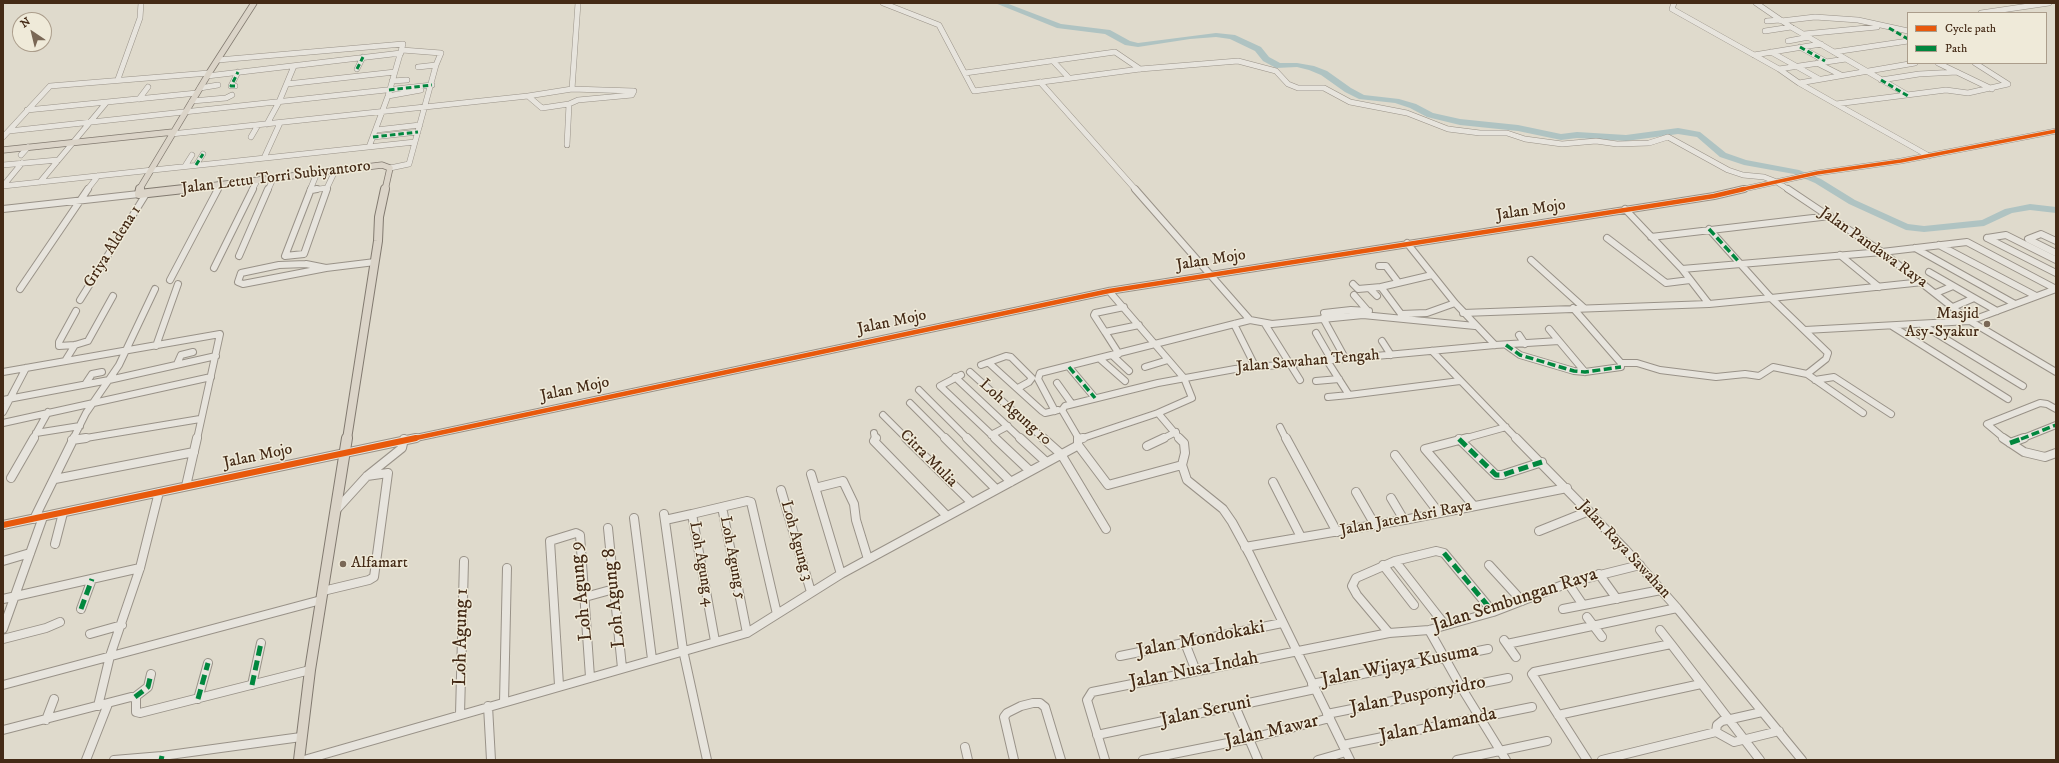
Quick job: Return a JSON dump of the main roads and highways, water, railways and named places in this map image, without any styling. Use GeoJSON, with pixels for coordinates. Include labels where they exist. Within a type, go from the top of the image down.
{"type":"FeatureCollection","features":[{"type":"Feature","properties":{"kind":"main road"},"geometry":{"type":"LineString","coordinates":[[3,150],[172,133],[254,3]]}},
{"type":"Feature","properties":{"kind":"main road","name":"Jalan Lettu Torri Subiyantoro"},"geometry":{"type":"LineString","coordinates":[[172,133],[138,191],[143,194],[382,165],[390,168],[379,217],[375,262],[344,452],[337,509],[310,670],[299,760]]}},
{"type":"Feature","properties":{"kind":"waterway"},"geometry":{"type":"LineString","coordinates":[[999,3],[1060,26],[1107,32],[1128,43],[1138,45],[1190,37],[1216,35],[1232,37],[1258,49],[1266,59],[1279,66],[1297,65],[1311,68],[1324,73],[1348,90],[1362,97],[1396,101],[1413,106],[1430,115],[1460,122],[1518,128],[1561,137],[1577,135],[1606,138],[1626,138],[1678,131],[1700,135],[1723,155],[1744,162],[1796,172],[1818,181],[1852,202],[1906,227],[1924,229],[1984,223],[2009,211],[2030,207],[2056,210]]}},
{"type":"Feature","properties":{"kind":"place","name":"Masjid Asy-Syakur"},"geometry":{"type":"Point","coordinates":[1987,324]}},
{"type":"Feature","properties":{"kind":"place","name":"Alfamart"},"geometry":{"type":"Point","coordinates":[343,564]}}]}
